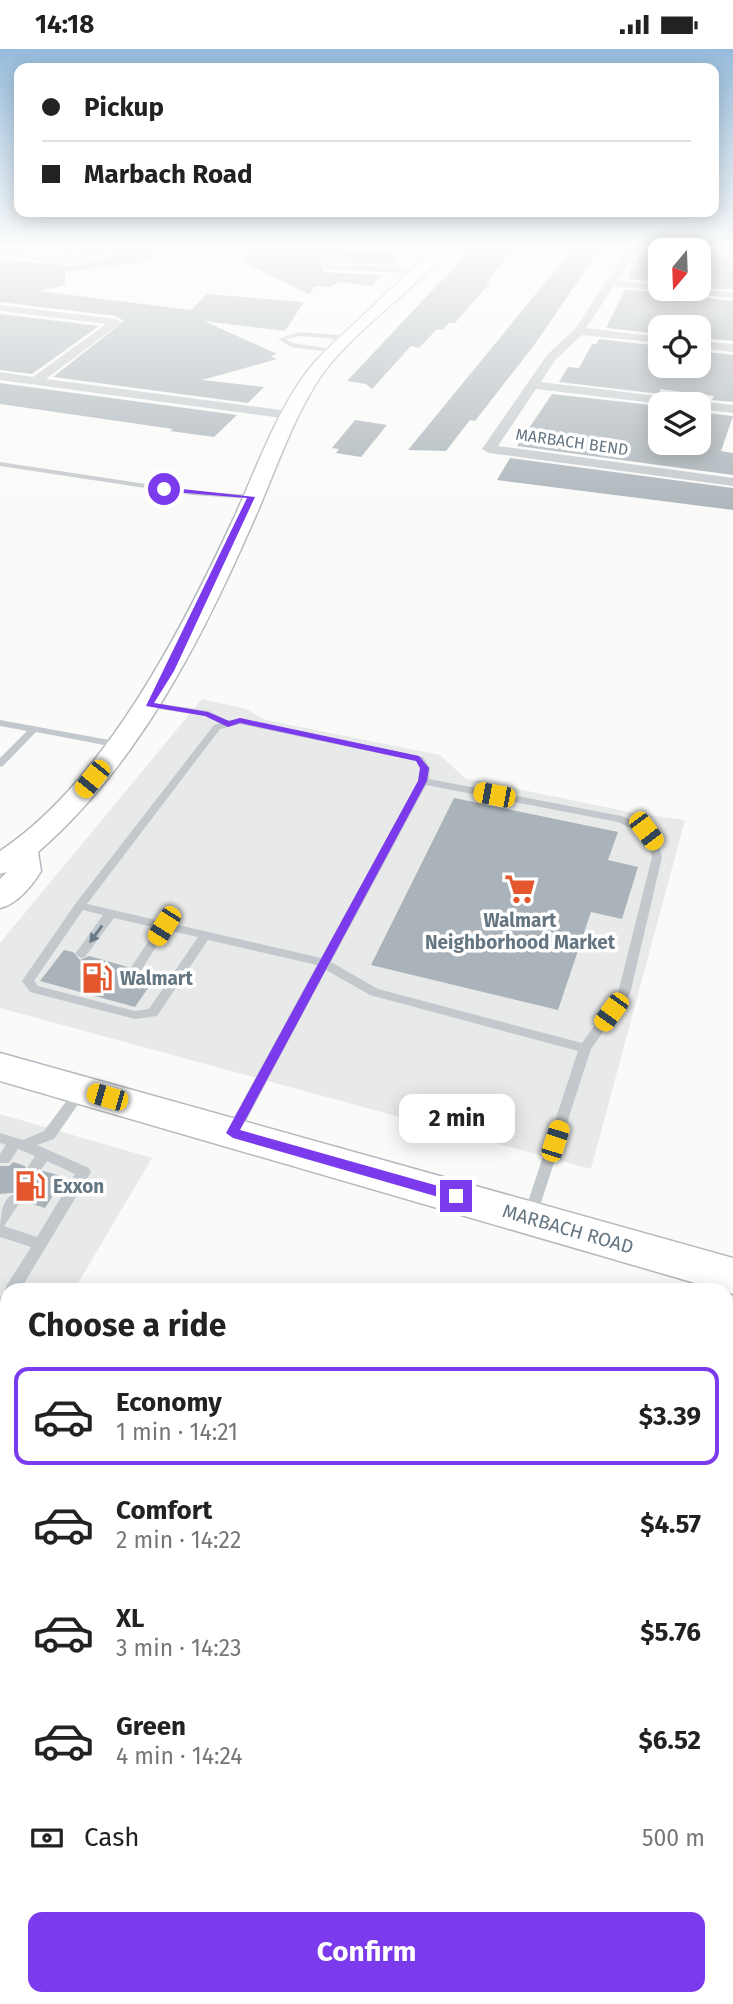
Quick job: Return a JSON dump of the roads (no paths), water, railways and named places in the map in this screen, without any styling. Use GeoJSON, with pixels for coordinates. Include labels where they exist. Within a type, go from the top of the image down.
{"type":"FeatureCollection","features":[{"type":"Feature","properties":{"kind":"street"},"geometry":{"type":"LineString","coordinates":[[35,381],[97,337]]}},
{"type":"Feature","properties":{"kind":"street"},"geometry":{"type":"LineString","coordinates":[[573,337],[551,358],[533,384],[648,398]]}},
{"type":"Feature","properties":{"kind":"street"},"geometry":{"type":"LineString","coordinates":[[0,898],[26,870],[12,858],[78,796],[149,705],[170,671],[289,415],[311,378],[349,338]]}},
{"type":"Feature","properties":{"kind":"street"},"geometry":{"type":"LineString","coordinates":[[711,345],[733,348]]}},
{"type":"Feature","properties":{"kind":"street"},"geometry":{"type":"LineString","coordinates":[[0,376],[289,415]]}},
{"type":"Feature","properties":{"kind":"street","name":"MARBACH BEND"},"geometry":{"type":"LineString","coordinates":[[533,384],[489,449],[733,482]]}},
{"type":"Feature","properties":{"kind":"street"},"geometry":{"type":"LineString","coordinates":[[711,406],[733,409]]}},
{"type":"Feature","properties":{"kind":"street","name":"MARBACH ROAD"},"geometry":{"type":"LineString","coordinates":[[0,1067],[733,1276]]}},
{"type":"Feature","properties":{"kind":"lane"},"geometry":{"type":"LineString","coordinates":[[288,337],[281,339],[291,345],[335,351]]}},
{"type":"Feature","properties":{"kind":"lane"},"geometry":{"type":"LineString","coordinates":[[340,337],[349,338]]}},
{"type":"Feature","properties":{"kind":"lane"},"geometry":{"type":"LineString","coordinates":[[0,464],[192,493],[252,497]]}},
{"type":"Feature","properties":{"kind":"lane"},"geometry":{"type":"LineString","coordinates":[[149,705],[208,714],[228,724]]}},
{"type":"Feature","properties":{"kind":"lane"},"geometry":{"type":"LineString","coordinates":[[205,935],[153,1013],[135,1015],[112,1005],[56,990],[34,989],[27,981],[80,906],[218,727],[240,721],[419,759],[425,768],[423,781],[233,1133]]}},
{"type":"Feature","properties":{"kind":"lane"},"geometry":{"type":"LineString","coordinates":[[0,723],[120,745]]}},
{"type":"Feature","properties":{"kind":"lane"},"geometry":{"type":"LineString","coordinates":[[0,764],[34,729]]}},
{"type":"Feature","properties":{"kind":"lane"},"geometry":{"type":"LineString","coordinates":[[423,781],[621,819],[646,831],[655,843],[657,857],[624,994],[585,1048],[530,1218]]}},
{"type":"Feature","properties":{"kind":"lane"},"geometry":{"type":"LineString","coordinates":[[80,906],[324,963],[374,992],[585,1048]]}},
{"type":"Feature","properties":{"kind":"lane"},"geometry":{"type":"LineString","coordinates":[[81,954],[111,913]]}},
{"type":"Feature","properties":{"kind":"lane"},"geometry":{"type":"LineString","coordinates":[[136,969],[164,926]]}},
{"type":"Feature","properties":{"kind":"lane"},"geometry":{"type":"LineString","coordinates":[[4,1159],[18,1144],[49,1135],[82,1090]]}},
{"type":"Feature","properties":{"kind":"lane"},"geometry":{"type":"LineString","coordinates":[[0,1138],[84,1173],[16,1283]]}},
{"type":"Feature","properties":{"kind":"lane"},"geometry":{"type":"LineString","coordinates":[[34,1168],[44,1155]]}},
{"type":"Feature","properties":{"kind":"lane"},"geometry":{"type":"LineString","coordinates":[[0,1222],[15,1199]]}},
{"type":"Feature","properties":{"kind":"lane"},"geometry":{"type":"LineString","coordinates":[[0,1231],[41,1244]]}},
{"type":"Feature","properties":{"kind":"place","name":"Walmart Neighborhood Market"},"geometry":{"type":"Point","coordinates":[520,889]}},
{"type":"Feature","properties":{"kind":"place","name":"Walmart"},"geometry":{"type":"Point","coordinates":[97,978]}},
{"type":"Feature","properties":{"kind":"place","name":"Exxon"},"geometry":{"type":"Point","coordinates":[30,1186]}}]}
